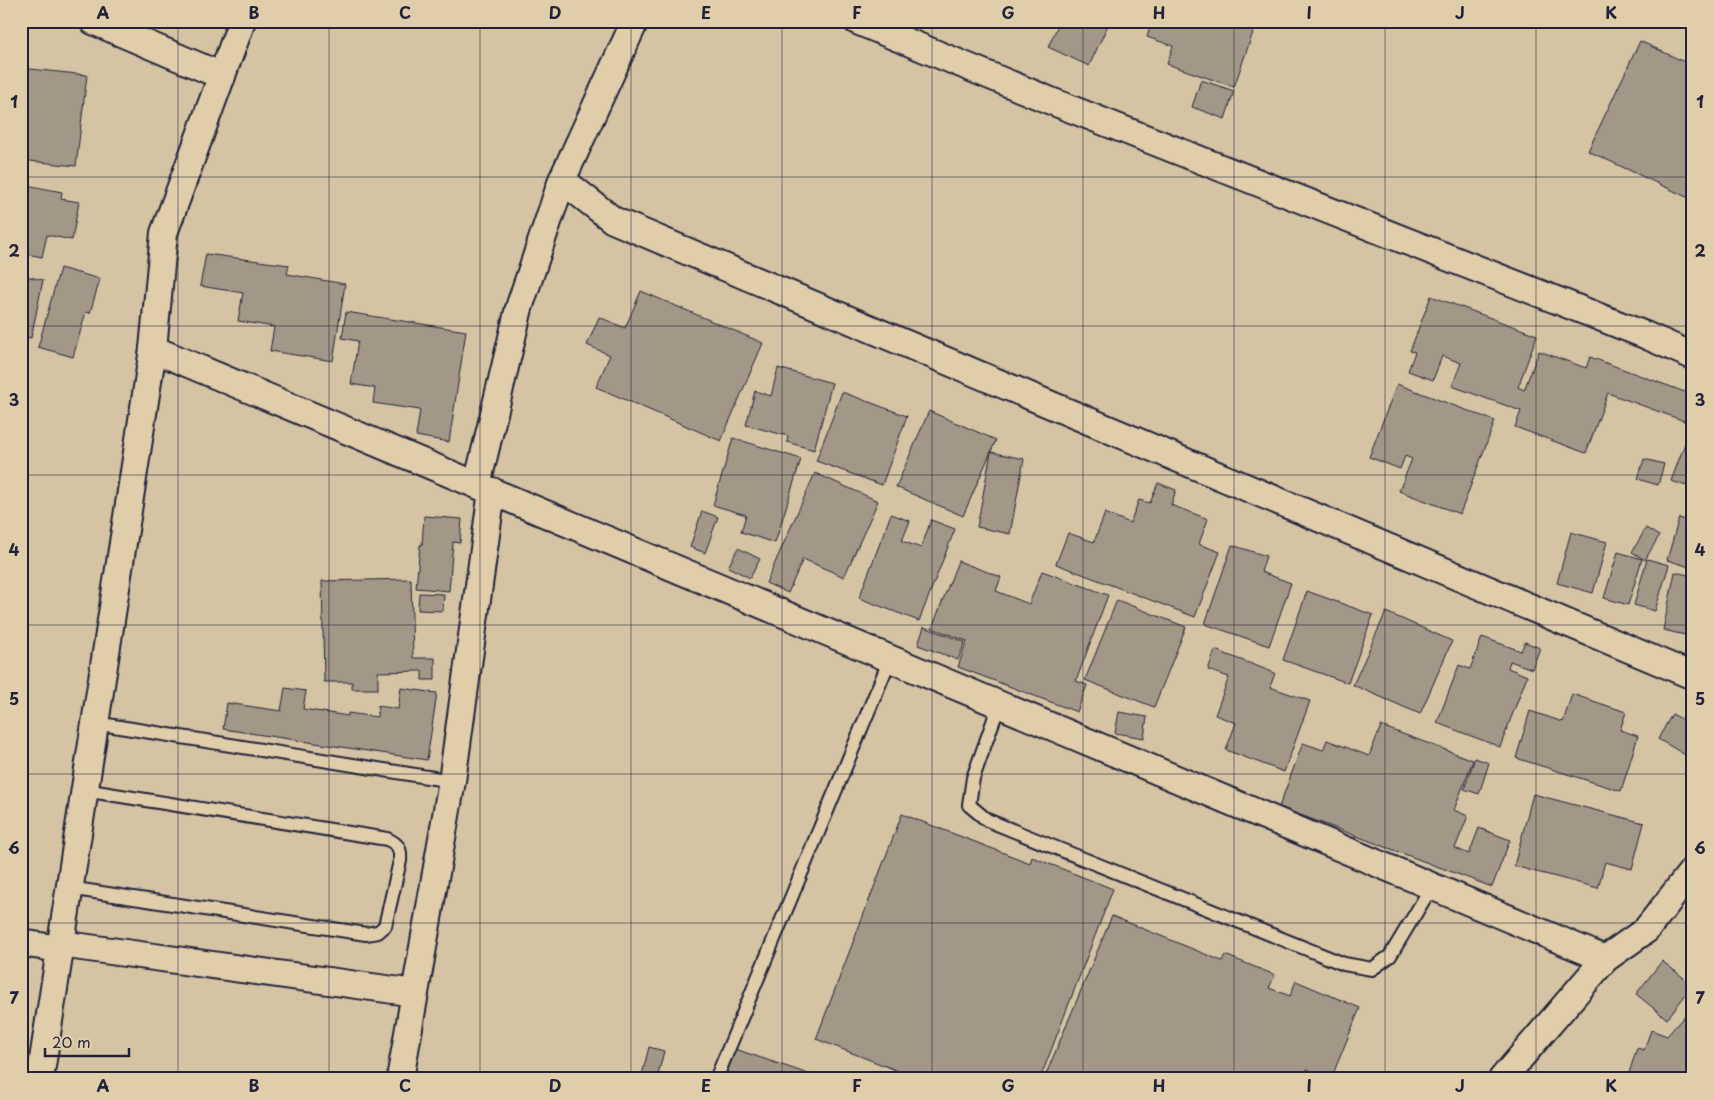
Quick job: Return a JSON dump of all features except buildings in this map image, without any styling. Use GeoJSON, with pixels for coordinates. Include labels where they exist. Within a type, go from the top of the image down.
{"type":"FeatureCollection","features":[{"type":"Feature","properties":{"kind":"street"},"geometry":{"type":"LineString","coordinates":[[93,21],[222,76]]}},
{"type":"Feature","properties":{"kind":"street"},"geometry":{"type":"LineString","coordinates":[[40,1079],[153,349],[164,233],[242,21]]}},
{"type":"Feature","properties":{"kind":"street"},"geometry":{"type":"LineString","coordinates":[[400,1079],[452,782],[484,488],[520,308],[562,180],[635,21]]}},
{"type":"Feature","properties":{"kind":"street"},"geometry":{"type":"LineString","coordinates":[[857,21],[1051,101],[1645,335],[1693,356]]}},
{"type":"Feature","properties":{"kind":"street"},"geometry":{"type":"LineString","coordinates":[[562,180],[613,220],[1693,676]]}},
{"type":"Feature","properties":{"kind":"street"},"geometry":{"type":"LineString","coordinates":[[153,349],[1605,959]]}},
{"type":"Feature","properties":{"kind":"street"},"geometry":{"type":"LineString","coordinates":[[1502,1079],[1605,959],[1646,930],[1693,870]]}},
{"type":"Feature","properties":{"kind":"street"},"geometry":{"type":"LineString","coordinates":[[21,943],[416,993]]}},
{"type":"Feature","properties":{"kind":"lane"},"geometry":{"type":"LineString","coordinates":[[716,1079],[890,658]]}},
{"type":"Feature","properties":{"kind":"lane"},"geometry":{"type":"LineString","coordinates":[[999,704],[973,778],[969,805],[987,820],[1344,964],[1372,969],[1390,956],[1432,886]]}},
{"type":"Feature","properties":{"kind":"lane"},"geometry":{"type":"LineString","coordinates":[[95,722],[452,782]]}},
{"type":"Feature","properties":{"kind":"lane"},"geometry":{"type":"LineString","coordinates":[[69,888],[366,934],[378,932],[385,926],[400,861],[401,850],[396,844],[387,839],[84,790]]}}]}
